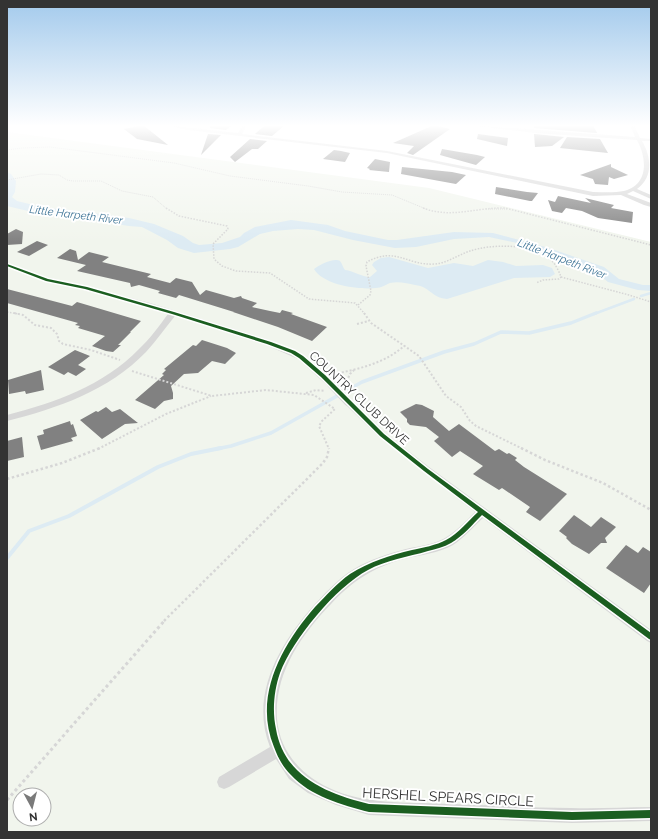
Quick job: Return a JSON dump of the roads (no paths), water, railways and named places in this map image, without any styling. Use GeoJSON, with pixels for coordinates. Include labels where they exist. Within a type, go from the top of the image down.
{"type":"FeatureCollection","features":[{"type":"Feature","properties":{"kind":"street"},"geometry":{"type":"LineString","coordinates":[[446,164],[592,194],[622,193],[632,189],[645,180],[648,168],[647,164]]}},
{"type":"Feature","properties":{"kind":"street"},"geometry":{"type":"LineString","coordinates":[[632,189],[651,198]]}},
{"type":"Feature","properties":{"kind":"street"},"geometry":{"type":"LineString","coordinates":[[622,193],[651,205]]}},
{"type":"Feature","properties":{"kind":"street","name":"COUNTRY CLUB DRIVE"},"geometry":{"type":"LineString","coordinates":[[7,265],[47,280],[86,288],[173,313],[269,342],[293,352],[323,376],[330,388],[348,402],[392,444],[651,637]]}},
{"type":"Feature","properties":{"kind":"street"},"geometry":{"type":"LineString","coordinates":[[7,418],[41,409],[73,398],[116,373],[129,364],[146,347],[173,313]]}},
{"type":"Feature","properties":{"kind":"street","name":"HERSHEL SPEARS CIRCLE"},"geometry":{"type":"LineString","coordinates":[[482,512],[456,536],[446,542],[382,561],[364,569],[349,579],[320,608],[294,642],[277,673],[271,704],[270,722],[273,737],[278,750],[288,766],[296,775],[314,788],[331,797],[350,804],[369,808],[572,816],[651,814]]}},
{"type":"Feature","properties":{"kind":"street"},"geometry":{"type":"LineString","coordinates":[[224,782],[278,750]]}},
{"type":"Feature","properties":{"kind":"water","name":"Little Harpeth River"},"geometry":{"type":"Polygon","coordinates":[[[7,172],[11,174],[16,181],[15,192],[12,197],[17,201],[46,208],[129,218],[154,224],[183,236],[199,245],[222,243],[240,237],[255,227],[291,220],[328,225],[345,231],[388,240],[454,232],[493,233],[549,248],[604,267],[619,279],[643,285],[651,285],[651,291],[638,290],[608,282],[592,269],[571,263],[559,257],[530,248],[526,245],[489,237],[454,239],[416,247],[395,248],[353,240],[314,230],[298,229],[273,231],[260,234],[238,247],[230,249],[194,253],[178,248],[167,240],[142,227],[56,215],[45,215],[7,206],[7,172]]]}},
{"type":"Feature","properties":{"kind":"water"},"geometry":{"type":"Polygon","coordinates":[[[389,257],[428,268],[454,263],[473,266],[488,260],[516,266],[543,265],[552,268],[555,274],[550,277],[514,278],[447,299],[441,298],[420,286],[402,282],[393,282],[380,288],[360,288],[333,283],[325,279],[314,269],[327,262],[337,260],[341,262],[345,270],[370,277],[377,271],[372,265],[374,262],[381,258],[389,257]]]}},
{"type":"Feature","properties":{"kind":"waterway"},"geometry":{"type":"LineString","coordinates":[[641,296],[651,293]]}},
{"type":"Feature","properties":{"kind":"waterway"},"geometry":{"type":"LineString","coordinates":[[594,314],[634,299]]}},
{"type":"Feature","properties":{"kind":"waterway"},"geometry":{"type":"LineString","coordinates":[[7,558],[29,531],[69,516],[158,467],[191,454],[231,446],[271,433],[362,382],[444,352],[474,344],[501,332],[529,333],[571,323],[596,313]]}}]}
